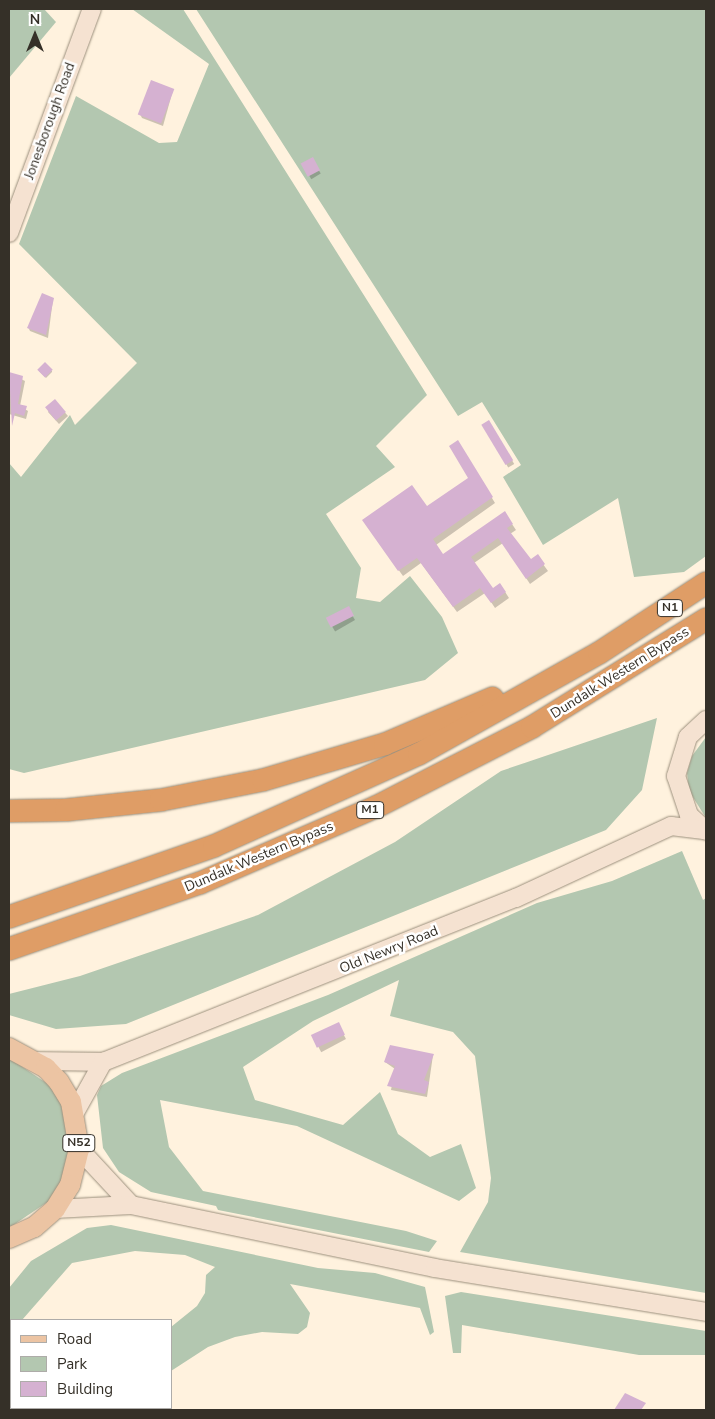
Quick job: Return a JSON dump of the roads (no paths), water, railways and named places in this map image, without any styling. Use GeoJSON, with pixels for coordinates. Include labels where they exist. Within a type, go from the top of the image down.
{"type":"FeatureCollection","features":[{"type":"Feature","properties":{"kind":"highway","name":"N1"},"geometry":{"type":"LineString","coordinates":[[633,631],[706,583]]}},
{"type":"Feature","properties":{"kind":"highway","name":"Dundalk Western Bypass"},"geometry":{"type":"LineString","coordinates":[[9,949],[200,884],[376,807],[532,727],[706,619]]}},
{"type":"Feature","properties":{"kind":"highway"},"geometry":{"type":"LineString","coordinates":[[9,811],[66,810],[161,800],[263,780],[385,744],[633,631]]}},
{"type":"Feature","properties":{"kind":"highway","name":"Dundalk Western Bypass"},"geometry":{"type":"LineString","coordinates":[[9,917],[214,846],[315,803],[444,740],[633,631]]}},
{"type":"Feature","properties":{"kind":"main road","name":"Jonesborough Road"},"geometry":{"type":"LineString","coordinates":[[9,233],[92,9]]}},
{"type":"Feature","properties":{"kind":"main road"},"geometry":{"type":"LineString","coordinates":[[706,720],[688,737],[679,756],[680,797],[671,826],[706,830]]}},
{"type":"Feature","properties":{"kind":"main road"},"geometry":{"type":"LineString","coordinates":[[680,797],[689,815],[706,830]]}},
{"type":"Feature","properties":{"kind":"main road","name":"Old Newry Road"},"geometry":{"type":"LineString","coordinates":[[35,1061],[102,1062],[516,898],[671,826]]}},
{"type":"Feature","properties":{"kind":"main road","name":"N52"},"geometry":{"type":"LineString","coordinates":[[9,1048],[35,1061],[59,1082],[74,1114],[79,1149],[70,1185],[55,1209],[11,1240]]}},
{"type":"Feature","properties":{"kind":"main road"},"geometry":{"type":"LineString","coordinates":[[74,1114],[102,1062]]}},
{"type":"Feature","properties":{"kind":"main road"},"geometry":{"type":"LineString","coordinates":[[79,1149],[131,1205]]}},
{"type":"Feature","properties":{"kind":"main road"},"geometry":{"type":"LineString","coordinates":[[55,1209],[131,1205],[435,1268],[706,1312]]}}]}
